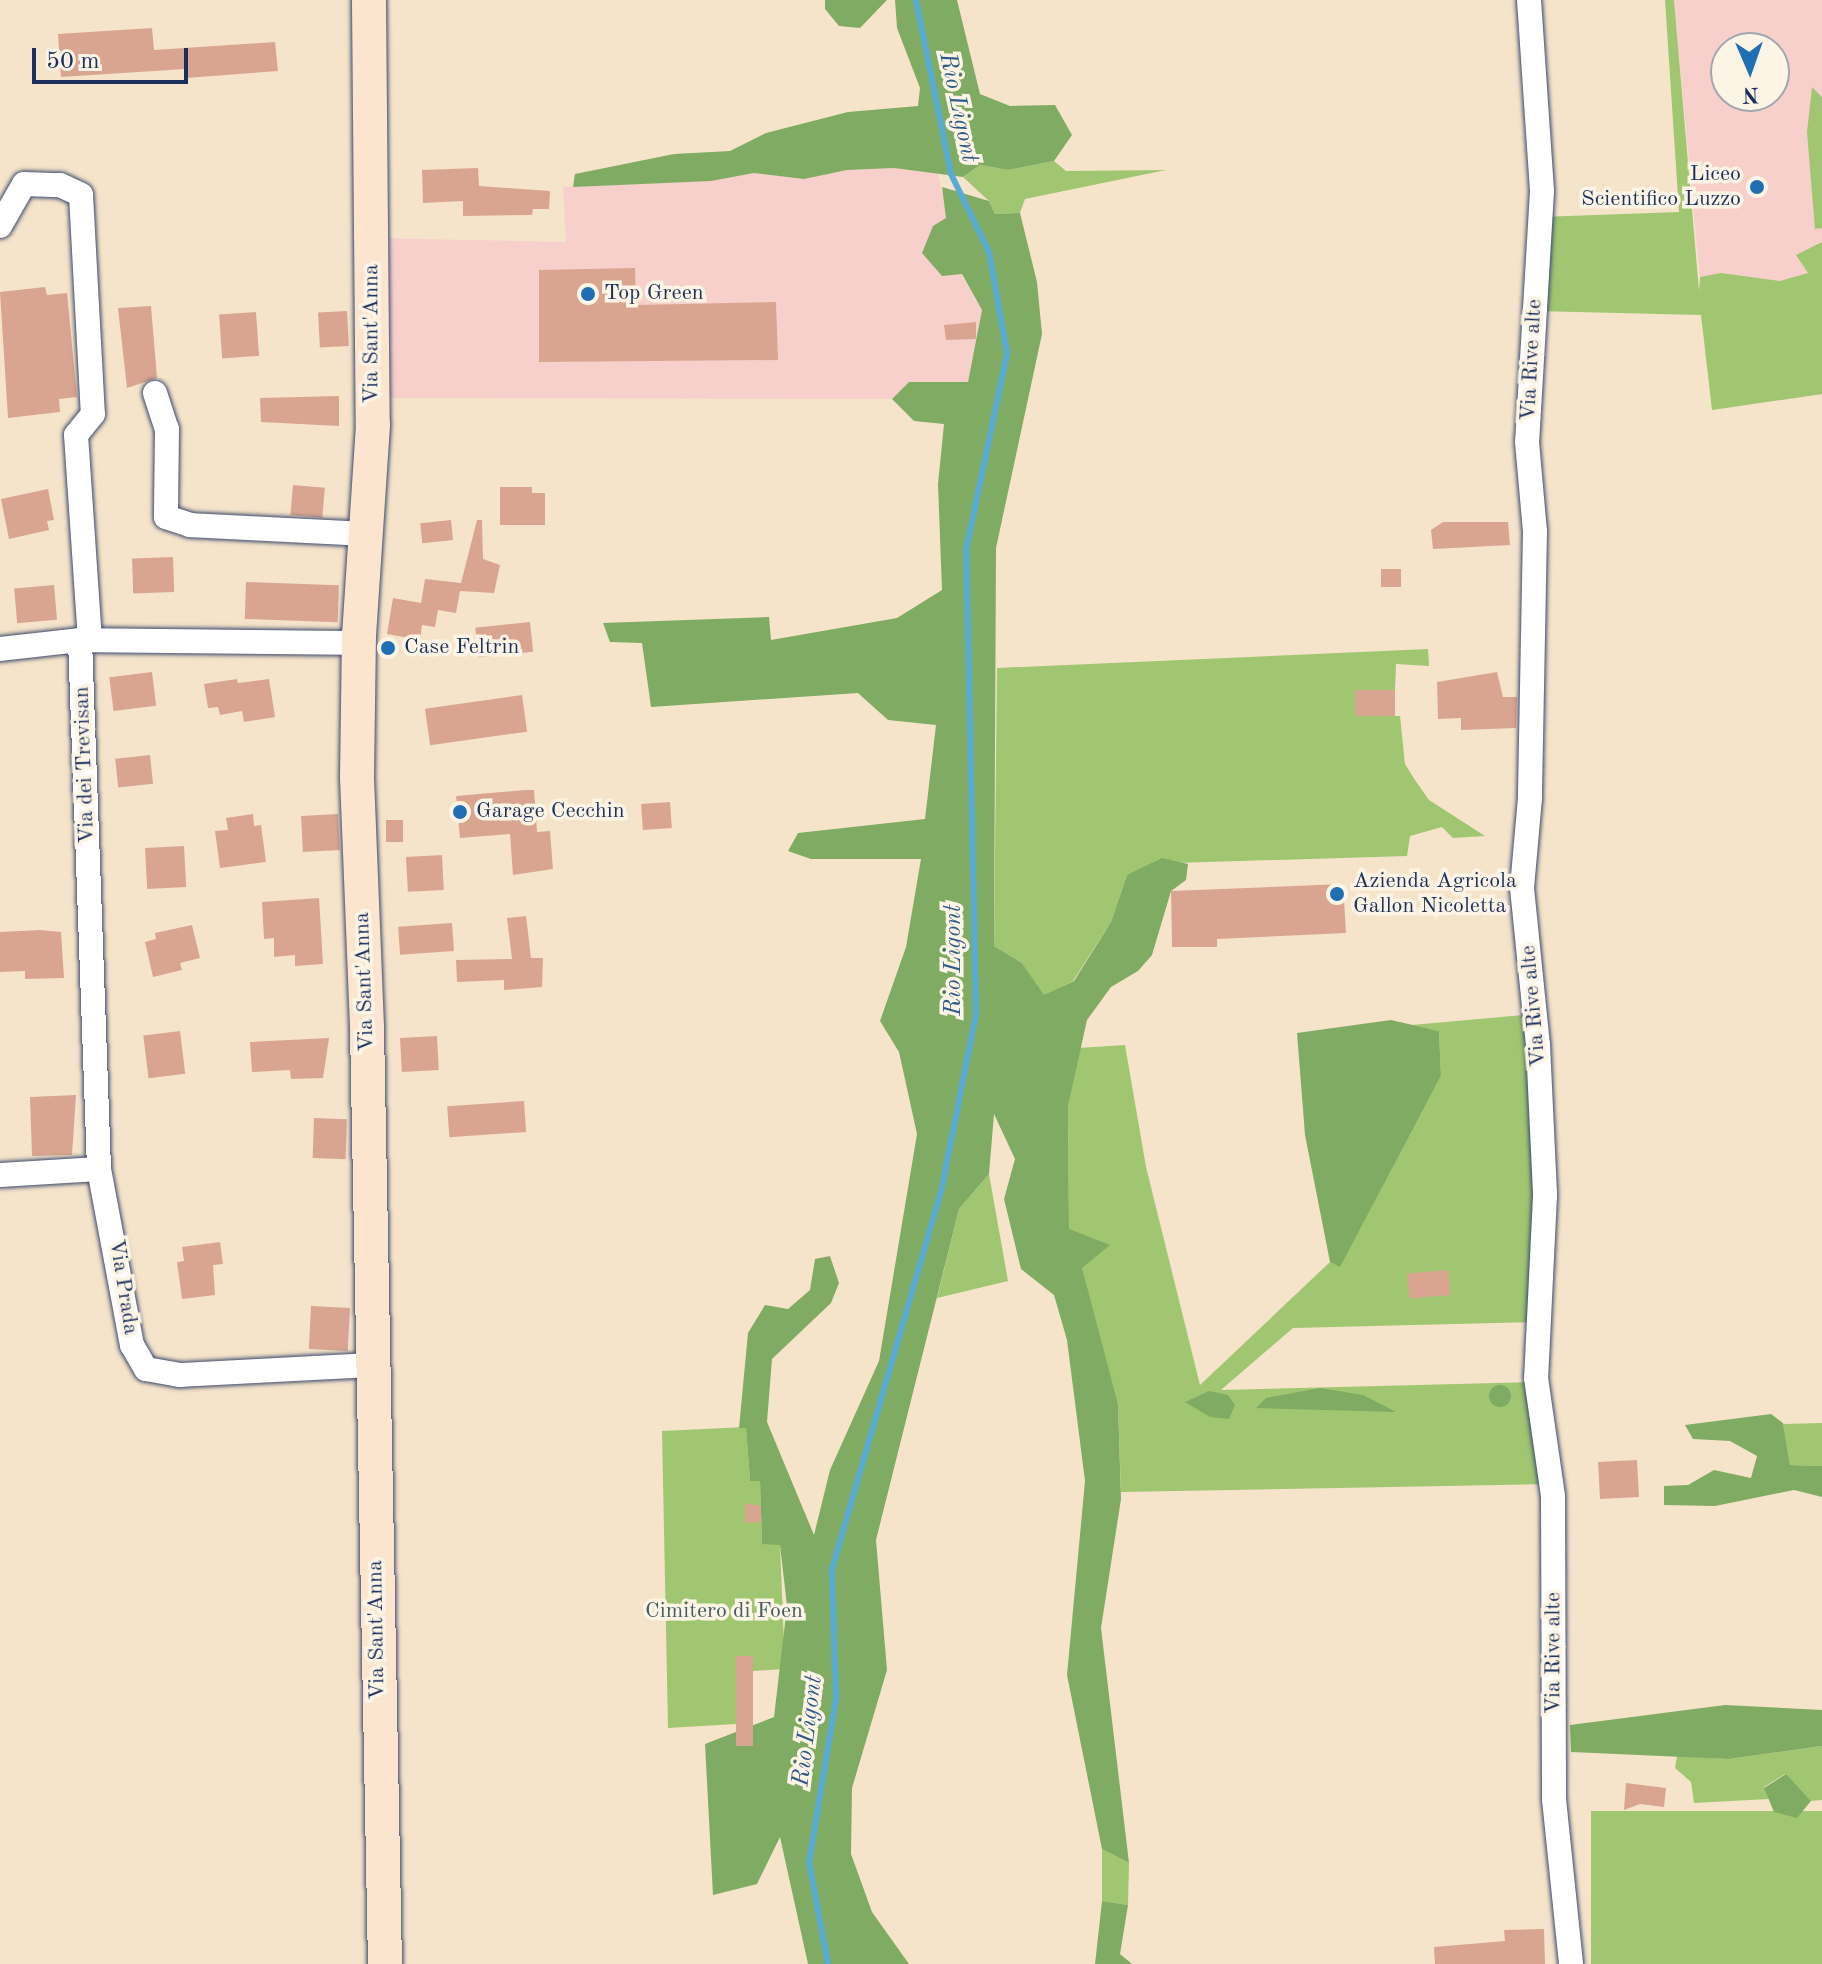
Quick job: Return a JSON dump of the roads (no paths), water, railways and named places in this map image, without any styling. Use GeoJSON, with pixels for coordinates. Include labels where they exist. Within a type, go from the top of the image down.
{"type":"FeatureCollection","features":[{"type":"Feature","properties":{"kind":"main road","name":"Via Sant'Anna"},"geometry":{"type":"LineString","coordinates":[[369,0],[373,425],[359,643],[357,778],[374,1365],[385,1964]]}},
{"type":"Feature","properties":{"kind":"street","name":"Via Rive alte"},"geometry":{"type":"LineString","coordinates":[[1529,0],[1542,191],[1527,442],[1535,531],[1530,798],[1522,888],[1538,1045],[1545,1196],[1536,1378],[1553,1496],[1554,1799],[1571,1964]]}},
{"type":"Feature","properties":{"kind":"street","name":"Via dei Trevisan"},"geometry":{"type":"LineString","coordinates":[[0,226],[24,184],[60,185],[81,195],[93,414],[76,435],[85,640],[99,1169]]}},
{"type":"Feature","properties":{"kind":"street"},"geometry":{"type":"LineString","coordinates":[[155,393],[167,429],[166,517],[190,525],[365,534]]}},
{"type":"Feature","properties":{"kind":"street"},"geometry":{"type":"LineString","coordinates":[[0,649],[85,640],[359,643]]}},
{"type":"Feature","properties":{"kind":"street"},"geometry":{"type":"LineString","coordinates":[[0,1175],[99,1169]]}},
{"type":"Feature","properties":{"kind":"street","name":"Via Prada"},"geometry":{"type":"LineString","coordinates":[[99,1169],[132,1345],[146,1369],[180,1375],[374,1365]]}},
{"type":"Feature","properties":{"kind":"waterway","name":"Rio Ligont"},"geometry":{"type":"LineString","coordinates":[[828,1964],[809,1862],[836,1699],[832,1569],[942,1187],[976,1013],[966,550],[1007,353],[989,252],[951,174],[916,0]]}},
{"type":"Feature","properties":{"kind":"place","name":"Liceo Scientifico Luzzo"},"geometry":{"type":"Point","coordinates":[1757,187]}},
{"type":"Feature","properties":{"kind":"place","name":"Top Green"},"geometry":{"type":"Point","coordinates":[588,294]}},
{"type":"Feature","properties":{"kind":"place","name":"Case Feltrin"},"geometry":{"type":"Point","coordinates":[388,648]}},
{"type":"Feature","properties":{"kind":"place","name":"Garage Cecchin"},"geometry":{"type":"Point","coordinates":[460,812]}},
{"type":"Feature","properties":{"kind":"place","name":"Azienda Agricola Gallon Nicoletta"},"geometry":{"type":"Point","coordinates":[1337,894]}},
{"type":"Feature","properties":{"kind":"park label","name":"Cimitero di Foen"},"geometry":{"type":"Point","coordinates":[724,1612]}}]}
